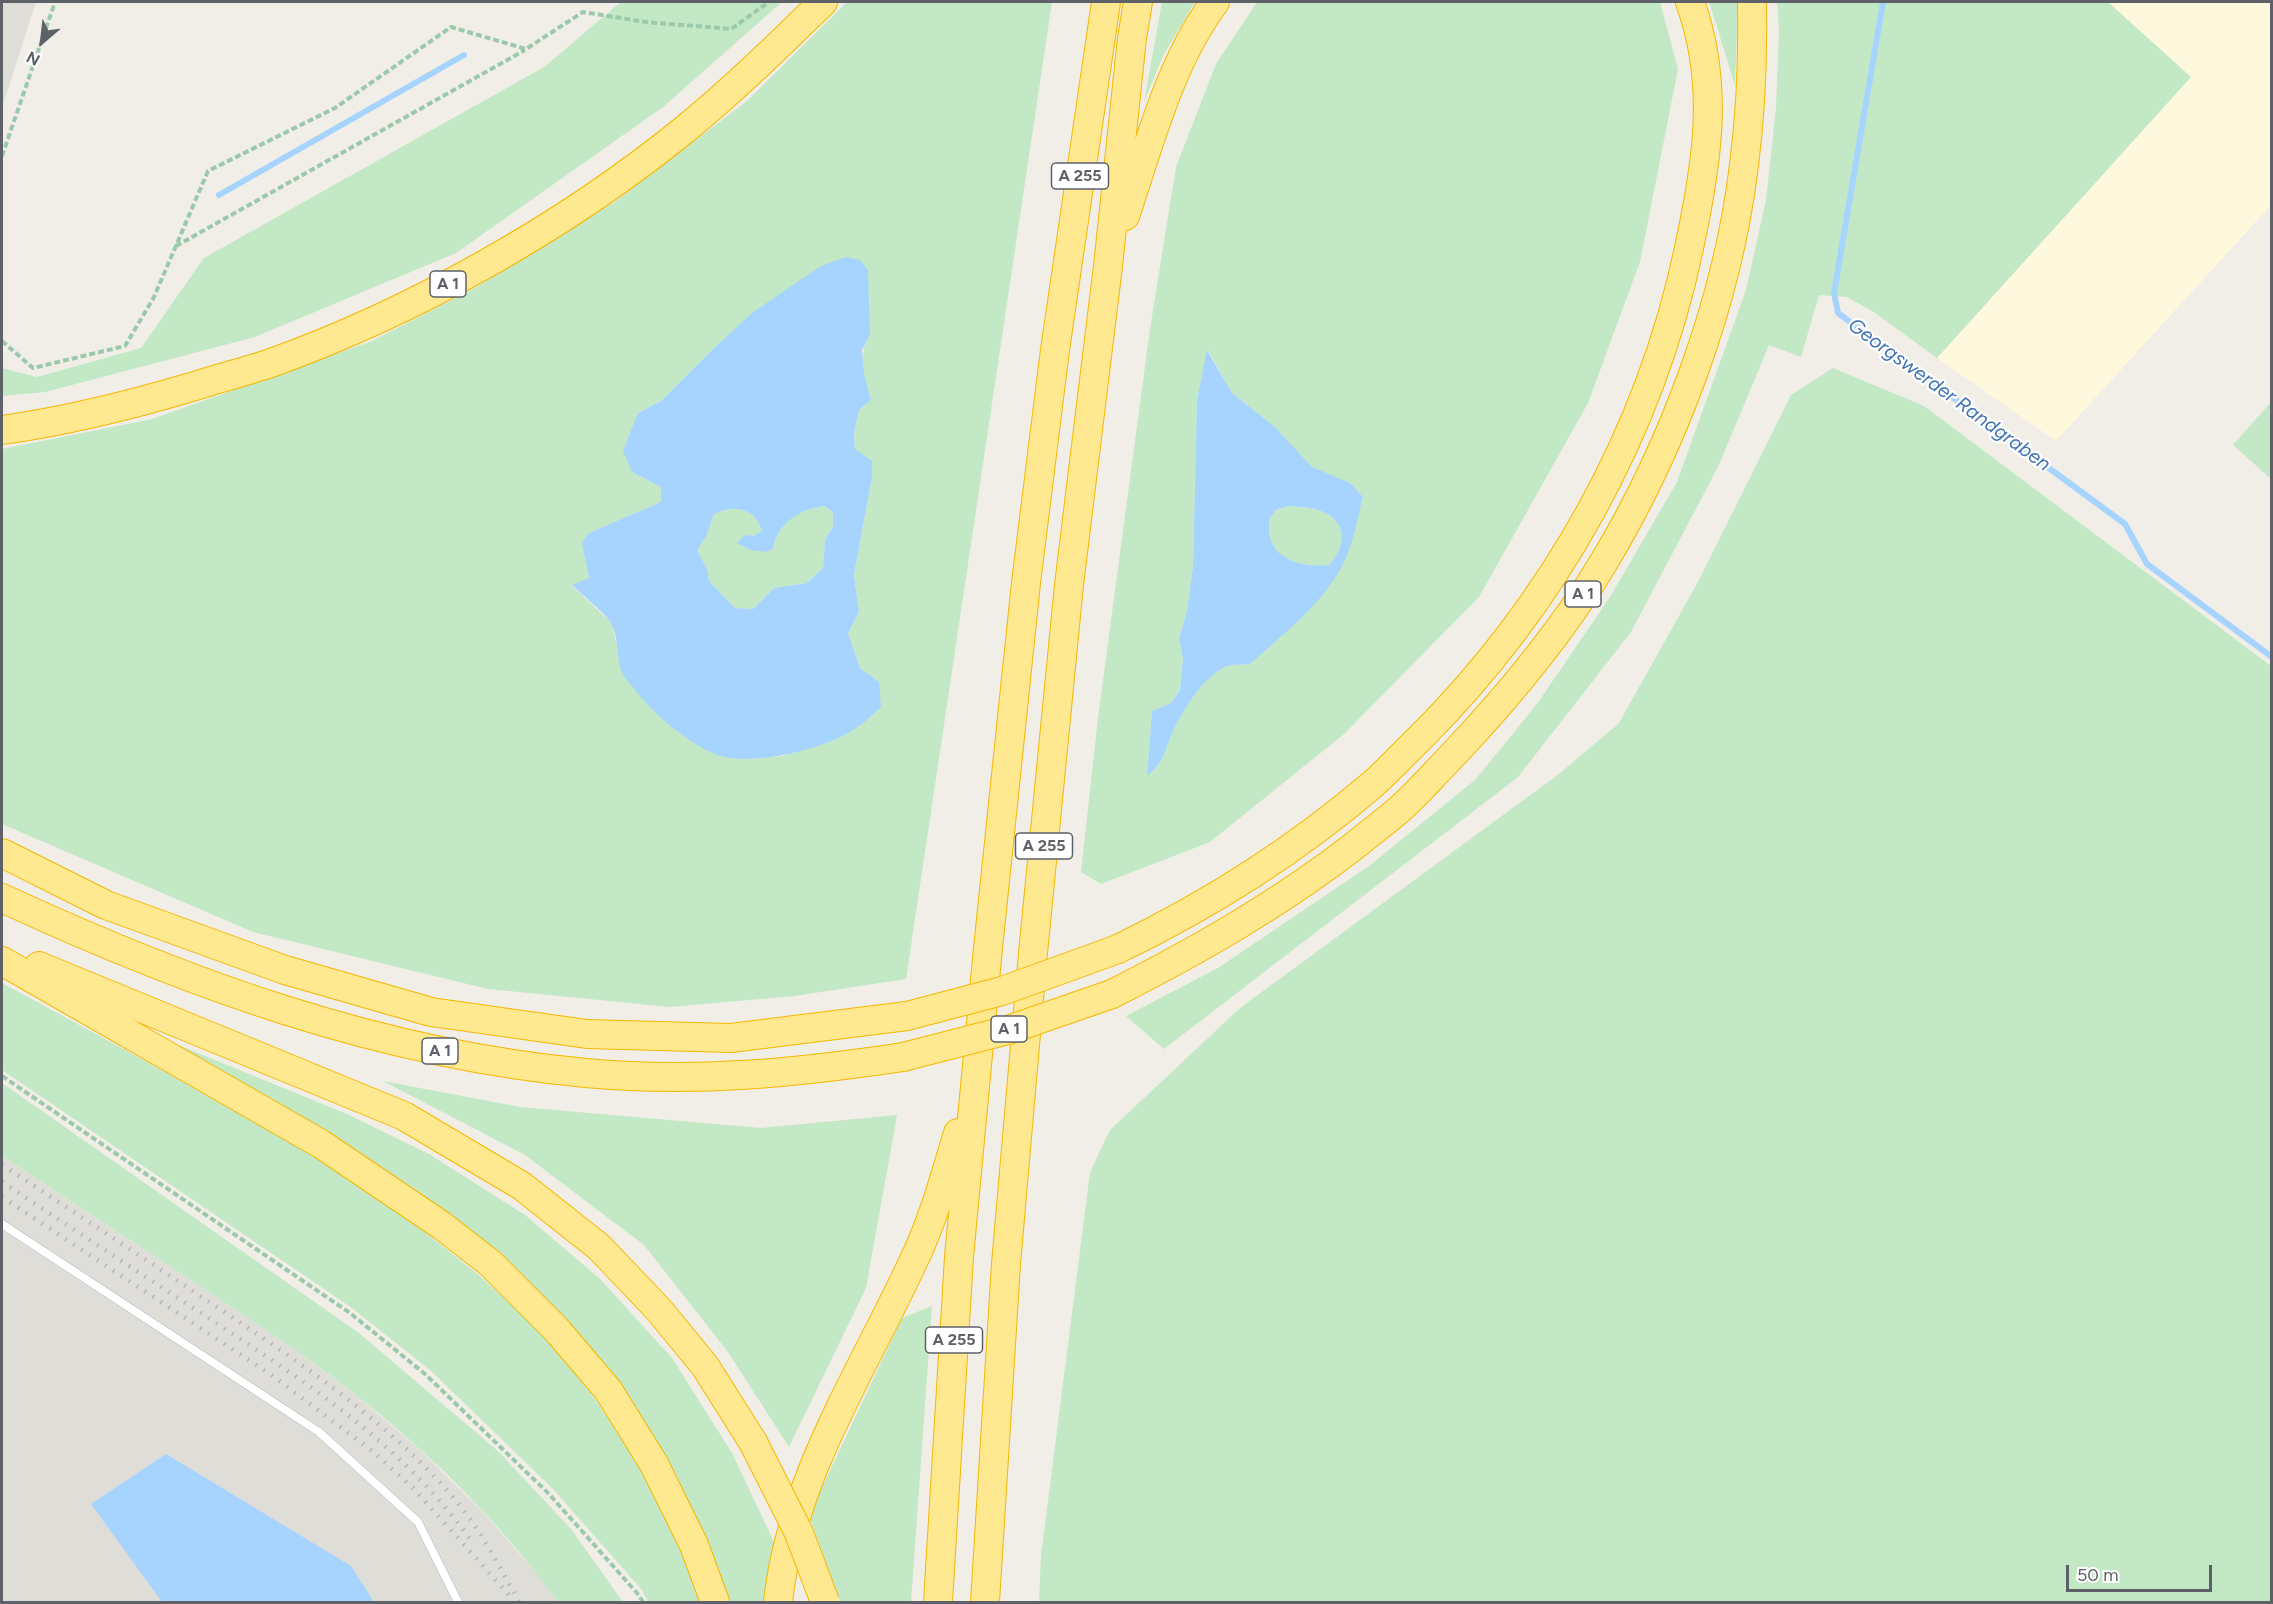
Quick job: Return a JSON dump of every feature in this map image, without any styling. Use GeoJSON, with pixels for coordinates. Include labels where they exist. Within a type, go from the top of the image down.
{"type":"FeatureCollection","features":[{"type":"Feature","properties":{"kind":"highway","name":"A 1"},"geometry":{"type":"LineString","coordinates":[[2,430],[50,424],[145,401],[268,364],[369,322],[466,275],[579,207],[682,132],[767,57],[823,2]]}},
{"type":"Feature","properties":{"kind":"highway","name":"A 255"},"geometry":{"type":"LineString","coordinates":[[938,1602],[959,1257],[975,1077],[1026,583],[1055,350],[1106,2]]}},
{"type":"Feature","properties":{"kind":"highway","name":"A 255"},"geometry":{"type":"LineString","coordinates":[[985,1602],[1006,1263],[1033,953],[1069,585],[1108,266],[1131,38],[1138,2]]}},
{"type":"Feature","properties":{"kind":"highway"},"geometry":{"type":"LineString","coordinates":[[1108,266],[1175,74],[1206,14],[1215,2]]}},
{"type":"Feature","properties":{"kind":"highway"},"geometry":{"type":"LineString","coordinates":[[2,852],[106,906],[285,970],[430,1012],[587,1034],[731,1038],[907,1016],[1002,991],[1118,949],[1167,925],[1241,882],[1300,841],[1374,783],[1483,670],[1539,597],[1571,548],[1605,487],[1641,407],[1663,346],[1684,274],[1706,159],[1709,115],[1706,59],[1690,2]]}},
{"type":"Feature","properties":{"kind":"highway","name":"A 1"},"geometry":{"type":"LineString","coordinates":[[2,898],[94,940],[253,1000],[359,1033],[449,1053],[585,1073],[658,1077],[731,1076],[817,1070],[903,1057],[1008,1030],[1112,994],[1179,960],[1269,908],[1324,869],[1401,808],[1466,742],[1513,688],[1570,614],[1601,567],[1636,506],[1675,419],[1721,284],[1734,230],[1744,168],[1749,118],[1752,2]]}},
{"type":"Feature","properties":{"kind":"highway"},"geometry":{"type":"LineString","coordinates":[[2,950],[404,1116],[522,1186],[599,1247],[659,1310],[705,1366],[753,1442],[799,1533],[825,1602]]}},
{"type":"Feature","properties":{"kind":"highway"},"geometry":{"type":"LineString","coordinates":[[2,961],[321,1144],[441,1226],[490,1263],[556,1329],[608,1390],[659,1474],[694,1545],[715,1602]]}},
{"type":"Feature","properties":{"kind":"highway"},"geometry":{"type":"LineString","coordinates":[[778,1602],[791,1535],[819,1454],[914,1260],[932,1216],[975,1077]]}},
{"type":"Feature","properties":{"kind":"lane"},"geometry":{"type":"LineString","coordinates":[[2,1224],[319,1432],[418,1522],[458,1602]]}},
{"type":"Feature","properties":{"kind":"path"},"geometry":{"type":"LineString","coordinates":[[2,156],[55,2]]}},
{"type":"Feature","properties":{"kind":"path"},"geometry":{"type":"LineString","coordinates":[[175,247],[526,49],[583,12],[646,22],[731,29],[769,2]]}},
{"type":"Feature","properties":{"kind":"path"},"geometry":{"type":"LineString","coordinates":[[2,341],[33,368],[124,346],[154,297],[208,171],[335,108],[451,27],[526,49]]}},
{"type":"Feature","properties":{"kind":"path"},"geometry":{"type":"LineString","coordinates":[[2,1076],[350,1314],[425,1374],[549,1494],[638,1593],[642,1602]]}},
{"type":"Feature","properties":{"kind":"shaded area"},"geometry":{"type":"Polygon","coordinates":[[[2,2],[36,2],[2,108],[2,2]]]}},
{"type":"Feature","properties":{"kind":"shaded area"},"geometry":{"type":"Polygon","coordinates":[[[2108,2],[2271,2],[2271,205],[2056,441],[1937,358],[2190,78],[2108,2]]]}},
{"type":"Feature","properties":{"kind":"shaded area"},"geometry":{"type":"Polygon","coordinates":[[[2,1156],[286,1343],[352,1392],[417,1447],[484,1513],[543,1581],[558,1602],[2,1602],[2,1156]]]}},
{"type":"Feature","properties":{"kind":"green space"},"geometry":{"type":"Polygon","coordinates":[[[621,2],[782,2],[663,107],[456,253],[255,337],[45,392],[2,396],[2,368],[37,377],[141,348],[204,258],[544,67],[621,2]]]}},
{"type":"Feature","properties":{"kind":"green space"},"geometry":{"type":"Polygon","coordinates":[[[847,2],[1052,2],[906,979],[794,996],[670,1007],[488,989],[253,932],[2,824],[2,449],[152,419],[372,341],[473,289],[616,201],[747,101],[847,2]],[[821,266],[713,349],[661,401],[638,413],[632,472],[661,487],[661,502],[589,533],[589,578],[572,586],[612,623],[623,674],[690,740],[722,756],[752,759],[782,756],[822,744],[879,682],[860,668],[848,633],[859,612],[854,575],[872,477],[855,449],[854,434],[859,410],[871,400],[862,360],[870,335],[821,266]]]}},
{"type":"Feature","properties":{"kind":"green space"},"geometry":{"type":"Polygon","coordinates":[[[1162,2],[1195,2],[1163,56],[1144,102],[1162,2]]]}},
{"type":"Feature","properties":{"kind":"green space"},"geometry":{"type":"Polygon","coordinates":[[[1257,2],[1660,2],[1678,69],[1640,262],[1588,403],[1479,597],[1344,734],[1210,842],[1101,884],[1081,872],[1098,718],[1150,329],[1176,167],[1216,64],[1257,2]],[[1208,350],[1197,400],[1193,566],[1187,611],[1179,638],[1183,658],[1180,690],[1171,703],[1152,711],[1147,775],[1161,760],[1178,720],[1203,684],[1227,666],[1250,664],[1350,547],[1363,498],[1350,483],[1312,468],[1274,426],[1232,393],[1208,350]]]}},
{"type":"Feature","properties":{"kind":"green space"},"geometry":{"type":"Polygon","coordinates":[[[1709,2],[1738,2],[1735,85],[1710,5],[1709,2]]]}},
{"type":"Feature","properties":{"kind":"green space"},"geometry":{"type":"Polygon","coordinates":[[[1777,2],[2108,2],[2191,77],[1937,358],[1874,312],[1847,297],[1819,295],[1801,357],[1769,345],[1718,467],[1631,632],[1518,777],[1164,1049],[1126,1016],[1218,968],[1369,866],[1475,780],[1537,704],[1610,597],[1677,482],[1746,290],[1766,200],[1776,108],[1779,29],[1777,2]]]}},
{"type":"Feature","properties":{"kind":"green space"},"geometry":{"type":"Polygon","coordinates":[[[1833,368],[1924,406],[2271,666],[2271,1602],[1039,1602],[1041,1556],[1090,1172],[1110,1130],[1240,1008],[1559,774],[1619,723],[1698,582],[1791,395],[1833,368]]]}},
{"type":"Feature","properties":{"kind":"green space"},"geometry":{"type":"Polygon","coordinates":[[[2271,402],[2271,479],[2233,445],[2271,402]]]}},
{"type":"Feature","properties":{"kind":"green space"},"geometry":{"type":"Polygon","coordinates":[[[824,506],[833,512],[833,527],[825,540],[823,568],[807,583],[774,588],[753,609],[735,608],[709,581],[707,569],[697,550],[706,537],[714,514],[729,509],[749,513],[759,523],[762,531],[753,536],[773,548],[780,531],[791,518],[807,510],[824,506]]]}},
{"type":"Feature","properties":{"kind":"green space"},"geometry":{"type":"Polygon","coordinates":[[[1290,506],[1318,510],[1335,520],[1342,534],[1341,542],[1329,566],[1309,565],[1290,560],[1276,549],[1271,541],[1269,521],[1277,509],[1290,506]]]}},
{"type":"Feature","properties":{"kind":"green space"},"geometry":{"type":"Polygon","coordinates":[[[2,983],[317,1158],[408,1219],[480,1276],[552,1343],[595,1399],[642,1471],[674,1530],[704,1602],[648,1602],[642,1590],[553,1489],[430,1370],[352,1308],[2,1070],[2,983]]]}},
{"type":"Feature","properties":{"kind":"green space"},"geometry":{"type":"Polygon","coordinates":[[[127,1024],[347,1114],[429,1154],[525,1215],[600,1279],[672,1358],[732,1453],[775,1544],[764,1602],[727,1602],[563,1323],[127,1024]]]}},
{"type":"Feature","properties":{"kind":"green space"},"geometry":{"type":"Polygon","coordinates":[[[383,1081],[520,1107],[761,1128],[897,1115],[866,1288],[789,1447],[728,1352],[644,1245],[525,1155],[383,1081]]]}},
{"type":"Feature","properties":{"kind":"green space"},"geometry":{"type":"Polygon","coordinates":[[[2,1083],[359,1333],[499,1452],[571,1529],[623,1602],[558,1602],[513,1544],[488,1517],[436,1464],[381,1415],[268,1331],[2,1156],[2,1083]]]}},
{"type":"Feature","properties":{"kind":"green space"},"geometry":{"type":"Polygon","coordinates":[[[932,1306],[911,1602],[840,1602],[809,1515],[902,1318],[932,1306]]]}},
{"type":"Feature","properties":{"kind":"water"},"geometry":{"type":"Polygon","coordinates":[[[846,257],[860,260],[868,270],[870,335],[862,350],[864,374],[871,400],[859,410],[854,434],[855,449],[872,461],[872,477],[854,575],[859,612],[848,633],[860,668],[879,682],[881,707],[853,730],[825,743],[789,754],[735,759],[708,751],[694,743],[680,734],[643,700],[621,670],[616,636],[611,623],[572,585],[589,578],[582,543],[589,533],[661,502],[661,487],[632,472],[623,451],[638,413],[661,401],[752,313],[821,266],[846,257]],[[824,506],[799,514],[785,525],[773,548],[766,552],[751,550],[737,543],[745,535],[753,536],[762,531],[759,523],[749,513],[729,509],[714,514],[706,537],[697,550],[707,569],[709,581],[735,608],[753,609],[774,588],[807,583],[823,568],[825,540],[833,527],[833,512],[824,506]]]}},
{"type":"Feature","properties":{"kind":"water"},"geometry":{"type":"Polygon","coordinates":[[[1207,350],[1232,393],[1274,426],[1312,467],[1350,483],[1363,497],[1349,551],[1341,568],[1322,595],[1300,619],[1250,664],[1227,666],[1203,684],[1178,721],[1158,765],[1147,776],[1152,711],[1171,703],[1180,690],[1183,659],[1179,638],[1187,611],[1193,566],[1197,400],[1207,350]],[[1290,506],[1277,509],[1269,521],[1271,541],[1276,549],[1290,560],[1309,565],[1329,565],[1339,549],[1342,534],[1335,520],[1318,510],[1290,506]]]}},
{"type":"Feature","properties":{"kind":"water"},"geometry":{"type":"Polygon","coordinates":[[[166,1454],[351,1566],[374,1602],[162,1602],[91,1504],[166,1454]]]}},
{"type":"Feature","properties":{"kind":"waterway","name":"Georgswerder Randgraben"},"geometry":{"type":"LineString","coordinates":[[1883,2],[1834,293],[1838,313],[2125,524],[2147,564],[2272,657]]}},
{"type":"Feature","properties":{"kind":"waterway"},"geometry":{"type":"LineString","coordinates":[[219,195],[464,55]]}},
{"type":"Feature","properties":{"kind":"railway"},"geometry":{"type":"LineString","coordinates":[[2,1165],[279,1349],[343,1395],[373,1420],[431,1473],[457,1502],[483,1538],[519,1602]]}},
{"type":"Feature","properties":{"kind":"railway"},"geometry":{"type":"LineString","coordinates":[[2,1182],[280,1366],[350,1417],[416,1475],[472,1542]]}},
{"type":"Feature","properties":{"kind":"railway"},"geometry":{"type":"LineString","coordinates":[[2,1197],[270,1374],[371,1450],[413,1488],[509,1595]]}}]}
